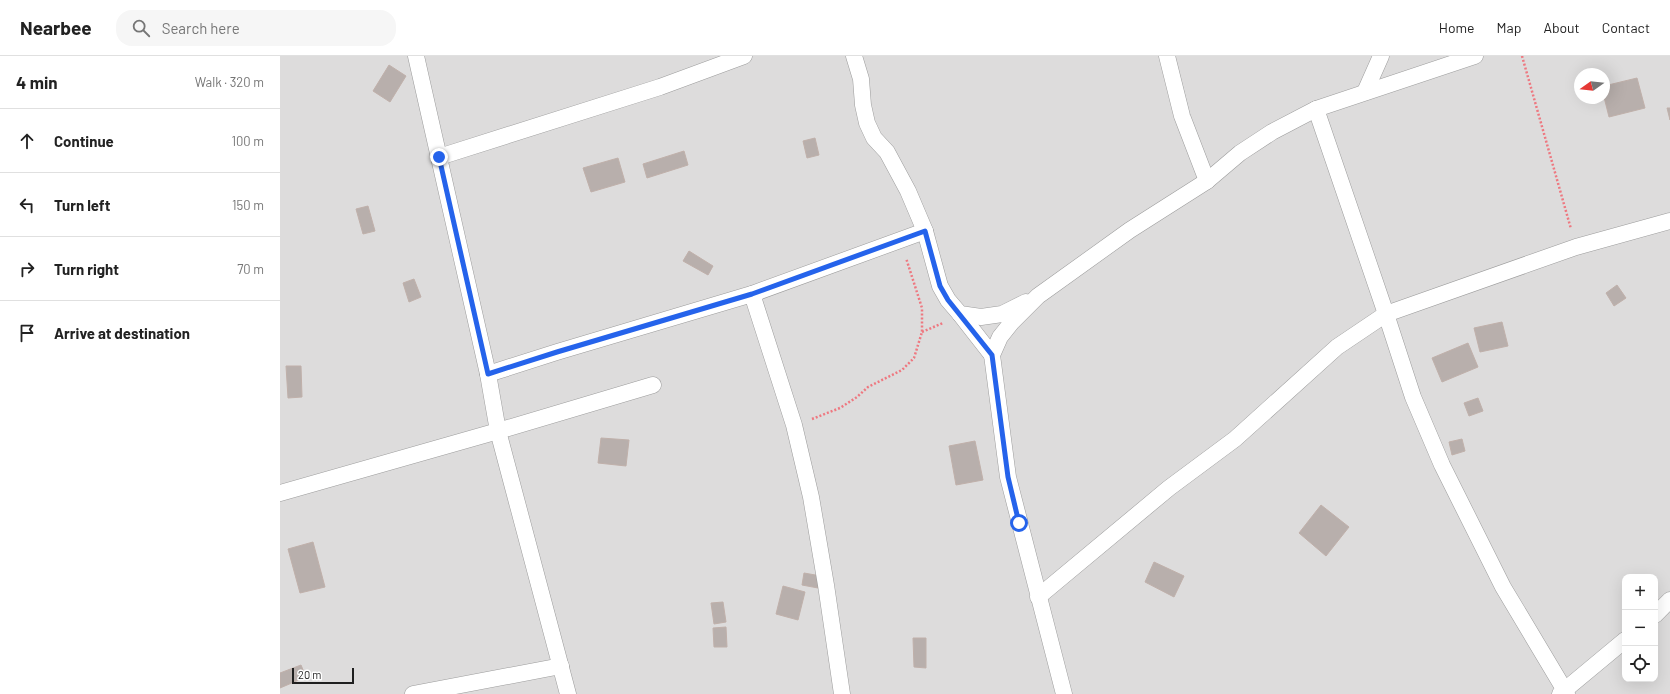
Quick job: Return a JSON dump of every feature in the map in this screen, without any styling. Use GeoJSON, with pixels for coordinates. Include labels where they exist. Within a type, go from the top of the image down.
{"type":"FeatureCollection","features":[{"type":"Feature","properties":{"kind":"street"},"geometry":{"type":"LineString","coordinates":[[416,56],[488,374],[498,431],[562,666],[568,694]]}},
{"type":"Feature","properties":{"kind":"street"},"geometry":{"type":"LineString","coordinates":[[439,157],[660,87],[744,56]]}},
{"type":"Feature","properties":{"kind":"street"},"geometry":{"type":"LineString","coordinates":[[854,56],[861,79],[863,105],[867,123],[874,138],[887,152],[908,191],[925,231],[940,286],[948,300],[992,355],[1008,477],[1064,694]]}},
{"type":"Feature","properties":{"kind":"street"},"geometry":{"type":"LineString","coordinates":[[1167,56],[1182,116],[1207,181]]}},
{"type":"Feature","properties":{"kind":"street"},"geometry":{"type":"LineString","coordinates":[[1365,92],[1381,56]]}},
{"type":"Feature","properties":{"kind":"street"},"geometry":{"type":"LineString","coordinates":[[960,314],[981,318],[1002,314],[1038,296],[1130,230],[1207,181],[1240,153],[1272,132],[1316,109],[1475,56]]}},
{"type":"Feature","properties":{"kind":"street"},"geometry":{"type":"LineString","coordinates":[[1316,109],[1386,314],[1412,397],[1442,465],[1502,587],[1564,693],[1622,643]]}},
{"type":"Feature","properties":{"kind":"street"},"geometry":{"type":"LineString","coordinates":[[1038,597],[1169,488],[1234,439],[1337,347],[1386,314],[1576,247],[1670,221]]}},
{"type":"Feature","properties":{"kind":"street"},"geometry":{"type":"LineString","coordinates":[[488,374],[752,294],[925,231]]}},
{"type":"Feature","properties":{"kind":"street"},"geometry":{"type":"LineString","coordinates":[[752,294],[794,426],[811,497],[842,694]]}},
{"type":"Feature","properties":{"kind":"street"},"geometry":{"type":"LineString","coordinates":[[992,355],[1000,337],[1012,322],[1038,296]]}},
{"type":"Feature","properties":{"kind":"street"},"geometry":{"type":"LineString","coordinates":[[280,493],[498,431],[653,384]]}},
{"type":"Feature","properties":{"kind":"street"},"geometry":{"type":"LineString","coordinates":[[1658,612],[1670,600]]}},
{"type":"Feature","properties":{"kind":"street"},"geometry":{"type":"LineString","coordinates":[[413,694],[562,666]]}},
{"type":"Feature","properties":{"kind":"path"},"geometry":{"type":"LineString","coordinates":[[1522,56],[1576,247]]}},
{"type":"Feature","properties":{"kind":"path"},"geometry":{"type":"LineString","coordinates":[[794,426],[840,408],[857,397],[868,387],[902,370],[914,358],[922,332],[922,308],[901,241]]}},
{"type":"Feature","properties":{"kind":"shaded area"},"geometry":{"type":"Polygon","coordinates":[[[280,56],[1670,56],[1670,694],[280,694],[280,56]]]}},
{"type":"Feature","properties":{"kind":"building"},"geometry":{"type":"Polygon","coordinates":[[[389,65],[406,76],[390,102],[373,91],[389,65]]]}},
{"type":"Feature","properties":{"kind":"building"},"geometry":{"type":"Polygon","coordinates":[[[1637,78],[1645,108],[1609,117],[1606,104],[1610,104],[1610,85],[1637,78]]]}},
{"type":"Feature","properties":{"kind":"building"},"geometry":{"type":"Polygon","coordinates":[[[1667,108],[1670,108],[1670,120],[1667,108]]]}},
{"type":"Feature","properties":{"kind":"building"},"geometry":{"type":"Polygon","coordinates":[[[815,138],[819,155],[807,158],[803,141],[815,138]]]}},
{"type":"Feature","properties":{"kind":"building"},"geometry":{"type":"Polygon","coordinates":[[[684,151],[688,165],[647,178],[643,164],[684,151]]]}},
{"type":"Feature","properties":{"kind":"building"},"geometry":{"type":"Polygon","coordinates":[[[618,158],[625,182],[591,192],[583,168],[618,158]]]}},
{"type":"Feature","properties":{"kind":"building"},"geometry":{"type":"Polygon","coordinates":[[[368,206],[375,231],[363,234],[356,209],[368,206]]]}},
{"type":"Feature","properties":{"kind":"building"},"geometry":{"type":"Polygon","coordinates":[[[689,251],[713,266],[708,275],[683,261],[689,251]]]}},
{"type":"Feature","properties":{"kind":"building"},"geometry":{"type":"Polygon","coordinates":[[[414,279],[421,297],[409,302],[403,283],[414,279]]]}},
{"type":"Feature","properties":{"kind":"building"},"geometry":{"type":"Polygon","coordinates":[[[1617,285],[1626,298],[1614,306],[1606,293],[1617,285]]]}},
{"type":"Feature","properties":{"kind":"building"},"geometry":{"type":"Polygon","coordinates":[[[1502,322],[1508,346],[1480,352],[1474,328],[1502,322]]]}},
{"type":"Feature","properties":{"kind":"building"},"geometry":{"type":"Polygon","coordinates":[[[1468,343],[1478,367],[1442,382],[1432,358],[1468,343]]]}},
{"type":"Feature","properties":{"kind":"building"},"geometry":{"type":"Polygon","coordinates":[[[286,366],[301,366],[302,397],[288,398],[286,366]]]}},
{"type":"Feature","properties":{"kind":"building"},"geometry":{"type":"Polygon","coordinates":[[[1478,398],[1483,411],[1469,416],[1464,403],[1478,398]]]}},
{"type":"Feature","properties":{"kind":"building"},"geometry":{"type":"Polygon","coordinates":[[[601,438],[629,440],[626,466],[598,463],[601,438]]]}},
{"type":"Feature","properties":{"kind":"building"},"geometry":{"type":"Polygon","coordinates":[[[1462,439],[1465,451],[1452,455],[1449,442],[1462,439]]]}},
{"type":"Feature","properties":{"kind":"building"},"geometry":{"type":"Polygon","coordinates":[[[975,441],[983,480],[956,485],[949,446],[975,441]]]}},
{"type":"Feature","properties":{"kind":"building"},"geometry":{"type":"Polygon","coordinates":[[[1321,505],[1349,527],[1326,556],[1299,533],[1321,505]]]}},
{"type":"Feature","properties":{"kind":"building"},"geometry":{"type":"Polygon","coordinates":[[[313,542],[325,587],[300,593],[288,549],[313,542]]]}},
{"type":"Feature","properties":{"kind":"building"},"geometry":{"type":"Polygon","coordinates":[[[1154,562],[1184,576],[1174,597],[1145,582],[1154,562]]]}},
{"type":"Feature","properties":{"kind":"building"},"geometry":{"type":"Polygon","coordinates":[[[804,573],[821,576],[818,588],[802,585],[804,573]]]}},
{"type":"Feature","properties":{"kind":"building"},"geometry":{"type":"Polygon","coordinates":[[[783,586],[805,592],[798,620],[776,614],[783,586]]]}},
{"type":"Feature","properties":{"kind":"building"},"geometry":{"type":"Polygon","coordinates":[[[723,602],[726,622],[714,624],[711,603],[723,602]]]}},
{"type":"Feature","properties":{"kind":"building"},"geometry":{"type":"Polygon","coordinates":[[[726,627],[727,647],[714,647],[713,628],[726,627]]]}},
{"type":"Feature","properties":{"kind":"building"},"geometry":{"type":"Polygon","coordinates":[[[913,638],[926,638],[926,668],[914,667],[913,638]]]}},
{"type":"Feature","properties":{"kind":"building"},"geometry":{"type":"Polygon","coordinates":[[[301,665],[306,677],[280,688],[280,673],[301,665]]]}},
{"type":"Feature","properties":{"kind":"route"},"geometry":{"type":"LineString","coordinates":[[439,157],[488,374],[752,294],[925,231],[940,286],[948,300],[992,355],[1008,477],[1019,523]]}}]}
